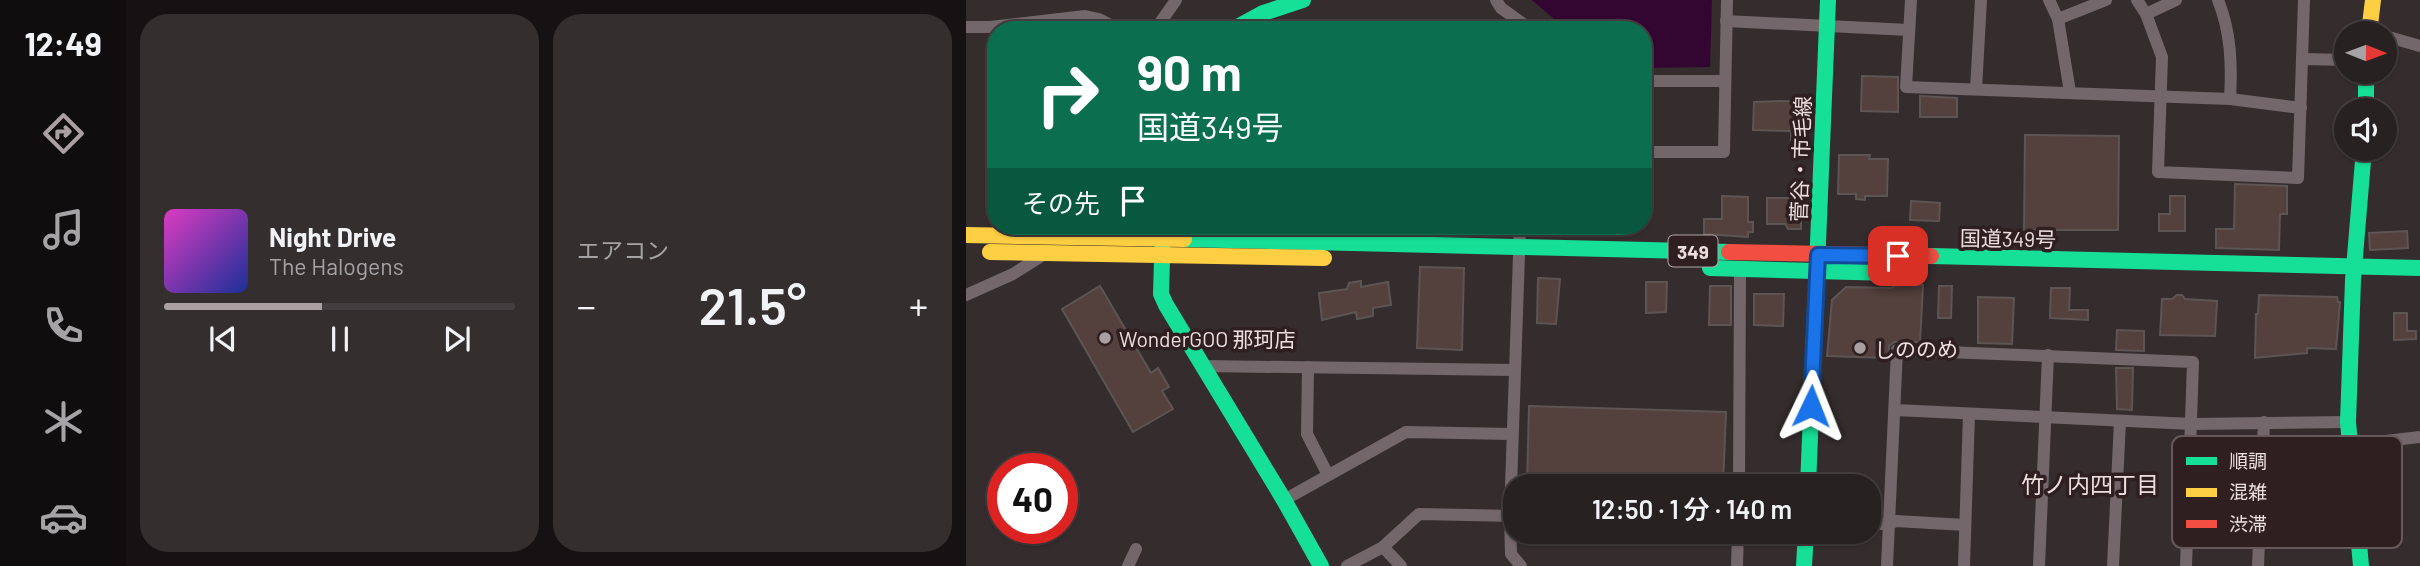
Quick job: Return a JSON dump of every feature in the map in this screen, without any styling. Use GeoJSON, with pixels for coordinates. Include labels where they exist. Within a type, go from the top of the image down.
{"type":"FeatureCollection","features":[{"type":"Feature","properties":{"kind":"main road"},"geometry":{"type":"LineString","coordinates":[[1248,21],[1263,13],[1303,0]]}},
{"type":"Feature","properties":{"kind":"main road","name":"菅谷・市毛線"},"geometry":{"type":"LineString","coordinates":[[1809,474],[1828,0]]}},
{"type":"Feature","properties":{"kind":"main road"},"geometry":{"type":"LineString","coordinates":[[2373,0],[2374,21]]}},
{"type":"Feature","properties":{"kind":"main road"},"geometry":{"type":"LineString","coordinates":[[2349,436],[2354,273],[2363,161]]}},
{"type":"Feature","properties":{"kind":"main road","name":"国道349号"},"geometry":{"type":"LineString","coordinates":[[966,235],[987,234]]}},
{"type":"Feature","properties":{"kind":"main road"},"geometry":{"type":"LineString","coordinates":[[1163,235],[1161,294],[1166,305],[1321,566]]}},
{"type":"Feature","properties":{"kind":"main road","name":"国道349号"},"geometry":{"type":"LineString","coordinates":[[1209,235],[1519,255],[1545,264]]}},
{"type":"Feature","properties":{"kind":"main road","name":"国道349号"},"geometry":{"type":"LineString","coordinates":[[966,251],[1162,256],[1818,255],[2354,273],[2420,282]]}},
{"type":"Feature","properties":{"kind":"main road","name":"349"},"geometry":{"type":"LineString","coordinates":[[1695,268],[1913,274]]}},
{"type":"Feature","properties":{"kind":"main road","name":"国道349号"},"geometry":{"type":"LineString","coordinates":[[2106,276],[2354,273],[2420,268]]}},
{"type":"Feature","properties":{"kind":"main road"},"geometry":{"type":"LineString","coordinates":[[1804,566],[1805,544]]}},
{"type":"Feature","properties":{"kind":"main road"},"geometry":{"type":"LineString","coordinates":[[2359,548],[2361,566]]}},
{"type":"Feature","properties":{"kind":"street"},"geometry":{"type":"LineString","coordinates":[[1161,21],[1176,0]]}},
{"type":"Feature","properties":{"kind":"street"},"geometry":{"type":"LineString","coordinates":[[1496,0],[1511,21]]}},
{"type":"Feature","properties":{"kind":"street"},"geometry":{"type":"LineString","coordinates":[[1652,152],[1724,152],[1727,0]]}},
{"type":"Feature","properties":{"kind":"street"},"geometry":{"type":"LineString","coordinates":[[1911,0],[1906,87],[2230,99],[2301,108]]}},
{"type":"Feature","properties":{"kind":"street"},"geometry":{"type":"LineString","coordinates":[[1976,89],[1981,0]]}},
{"type":"Feature","properties":{"kind":"street"},"geometry":{"type":"LineString","coordinates":[[2049,0],[2058,19],[2070,92]]}},
{"type":"Feature","properties":{"kind":"street"},"geometry":{"type":"LineString","coordinates":[[2058,19],[2106,0]]}},
{"type":"Feature","properties":{"kind":"street"},"geometry":{"type":"LineString","coordinates":[[2137,0],[2146,14],[2162,57],[2158,172],[2298,178],[2304,0]]}},
{"type":"Feature","properties":{"kind":"street"},"geometry":{"type":"LineString","coordinates":[[2146,14],[2176,0]]}},
{"type":"Feature","properties":{"kind":"street"},"geometry":{"type":"LineString","coordinates":[[2218,0],[2225,16],[2232,64],[2230,99]]}},
{"type":"Feature","properties":{"kind":"street"},"geometry":{"type":"LineString","coordinates":[[1042,21],[1085,16],[1103,21]]}},
{"type":"Feature","properties":{"kind":"street"},"geometry":{"type":"LineString","coordinates":[[1726,21],[1909,30]]}},
{"type":"Feature","properties":{"kind":"street"},"geometry":{"type":"LineString","coordinates":[[966,27],[987,27]]}},
{"type":"Feature","properties":{"kind":"street"},"geometry":{"type":"LineString","coordinates":[[2398,40],[2420,46]]}},
{"type":"Feature","properties":{"kind":"street"},"geometry":{"type":"LineString","coordinates":[[2302,59],[2334,60]]}},
{"type":"Feature","properties":{"kind":"street"},"geometry":{"type":"LineString","coordinates":[[1652,81],[1725,81]]}},
{"type":"Feature","properties":{"kind":"street"},"geometry":{"type":"LineString","coordinates":[[1512,474],[1520,235]]}},
{"type":"Feature","properties":{"kind":"street"},"geometry":{"type":"LineString","coordinates":[[966,295],[1013,274],[1047,253]]}},
{"type":"Feature","properties":{"kind":"street"},"geometry":{"type":"LineString","coordinates":[[1739,474],[1740,269]]}},
{"type":"Feature","properties":{"kind":"street"},"geometry":{"type":"LineString","coordinates":[[1887,566],[1897,350],[2193,362],[2191,436]]}},
{"type":"Feature","properties":{"kind":"street"},"geometry":{"type":"LineString","coordinates":[[2039,566],[2048,355]]}},
{"type":"Feature","properties":{"kind":"street"},"geometry":{"type":"LineString","coordinates":[[1203,366],[1515,370]]}},
{"type":"Feature","properties":{"kind":"street"},"geometry":{"type":"LineString","coordinates":[[1308,367],[1307,434],[1328,475]]}},
{"type":"Feature","properties":{"kind":"street"},"geometry":{"type":"LineString","coordinates":[[1895,410],[2192,424],[2348,422]]}},
{"type":"Feature","properties":{"kind":"street"},"geometry":{"type":"LineString","coordinates":[[1964,566],[1969,414]]}},
{"type":"Feature","properties":{"kind":"street"},"geometry":{"type":"LineString","coordinates":[[2113,566],[2120,421]]}},
{"type":"Feature","properties":{"kind":"street"},"geometry":{"type":"LineString","coordinates":[[2263,436],[2264,422]]}},
{"type":"Feature","properties":{"kind":"street"},"geometry":{"type":"LineString","coordinates":[[1284,500],[1406,432],[1512,434]]}},
{"type":"Feature","properties":{"kind":"street"},"geometry":{"type":"LineString","coordinates":[[2402,439],[2420,437]]}},
{"type":"Feature","properties":{"kind":"street"},"geometry":{"type":"LineString","coordinates":[[1348,566],[1383,547],[1419,514],[1503,516]]}},
{"type":"Feature","properties":{"kind":"street"},"geometry":{"type":"LineString","coordinates":[[1881,524],[1896,521],[1965,525]]}},
{"type":"Feature","properties":{"kind":"street"},"geometry":{"type":"LineString","coordinates":[[1512,544],[1511,554],[1521,566]]}},
{"type":"Feature","properties":{"kind":"street"},"geometry":{"type":"LineString","coordinates":[[1737,566],[1738,544]]}},
{"type":"Feature","properties":{"kind":"street"},"geometry":{"type":"LineString","coordinates":[[1383,547],[1401,566]]}},
{"type":"Feature","properties":{"kind":"street"},"geometry":{"type":"LineString","coordinates":[[2186,566],[2187,548]]}},
{"type":"Feature","properties":{"kind":"street"},"geometry":{"type":"LineString","coordinates":[[2258,566],[2259,548]]}},
{"type":"Feature","properties":{"kind":"street"},"geometry":{"type":"LineString","coordinates":[[1128,566],[1136,549]]}},
{"type":"Feature","properties":{"kind":"shaded area"},"geometry":{"type":"Polygon","coordinates":[[[1532,0],[1712,0],[1710,67],[1652,68],[1652,21],[1556,21],[1532,0]]]}},
{"type":"Feature","properties":{"kind":"building"},"geometry":{"type":"Polygon","coordinates":[[[1862,76],[1898,77],[1898,112],[1861,111],[1862,76]]]}},
{"type":"Feature","properties":{"kind":"building"},"geometry":{"type":"Polygon","coordinates":[[[1920,96],[1957,98],[1957,117],[1920,117],[1920,96]]]}},
{"type":"Feature","properties":{"kind":"building"},"geometry":{"type":"Polygon","coordinates":[[[1754,102],[1811,102],[1809,131],[1801,131],[1800,141],[1791,140],[1791,131],[1753,130],[1754,102]]]}},
{"type":"Feature","properties":{"kind":"building"},"geometry":{"type":"Polygon","coordinates":[[[2025,135],[2119,136],[2118,230],[2024,230],[2025,135]]]}},
{"type":"Feature","properties":{"kind":"building"},"geometry":{"type":"Polygon","coordinates":[[[1839,155],[1870,155],[1869,159],[1888,159],[1887,196],[1865,196],[1865,200],[1856,199],[1856,194],[1838,194],[1839,155]]]}},
{"type":"Feature","properties":{"kind":"building"},"geometry":{"type":"Polygon","coordinates":[[[2235,184],[2287,186],[2287,214],[2280,214],[2279,250],[2216,248],[2216,229],[2234,229],[2235,184]]]}},
{"type":"Feature","properties":{"kind":"building"},"geometry":{"type":"Polygon","coordinates":[[[1722,196],[1748,197],[1748,222],[1753,222],[1753,232],[1748,232],[1748,237],[1704,234],[1704,219],[1722,219],[1722,196]]]}},
{"type":"Feature","properties":{"kind":"building"},"geometry":{"type":"Polygon","coordinates":[[[2170,196],[2185,196],[2185,231],[2159,231],[2159,214],[2170,214],[2170,196]]]}},
{"type":"Feature","properties":{"kind":"building"},"geometry":{"type":"Polygon","coordinates":[[[1767,198],[1801,198],[1801,229],[1788,229],[1785,224],[1767,224],[1767,198]]]}},
{"type":"Feature","properties":{"kind":"building"},"geometry":{"type":"Polygon","coordinates":[[[1911,201],[1940,203],[1939,221],[1910,220],[1911,201]]]}},
{"type":"Feature","properties":{"kind":"building"},"geometry":{"type":"Polygon","coordinates":[[[2407,231],[2408,248],[2370,250],[2369,233],[2407,231]]]}},
{"type":"Feature","properties":{"kind":"building"},"geometry":{"type":"Polygon","coordinates":[[[1420,267],[1464,268],[1462,350],[1417,348],[1420,267]]]}},
{"type":"Feature","properties":{"kind":"building"},"geometry":{"type":"Polygon","coordinates":[[[1538,278],[1560,279],[1556,324],[1537,323],[1538,278]]]}},
{"type":"Feature","properties":{"kind":"building"},"geometry":{"type":"Polygon","coordinates":[[[1361,281],[1361,287],[1388,282],[1391,305],[1373,308],[1373,316],[1357,319],[1356,312],[1322,320],[1319,293],[1347,289],[1349,283],[1361,281]]]}},
{"type":"Feature","properties":{"kind":"building"},"geometry":{"type":"Polygon","coordinates":[[[1646,282],[1667,282],[1666,312],[1646,313],[1646,282]]]}},
{"type":"Feature","properties":{"kind":"building"},"geometry":{"type":"Polygon","coordinates":[[[1900,284],[1923,285],[1920,342],[1894,342],[1889,346],[1888,358],[1827,356],[1832,300],[1846,287],[1891,288],[1900,284]]]}},
{"type":"Feature","properties":{"kind":"building","name":"WonderGOO 那珂店"},"geometry":{"type":"Polygon","coordinates":[[[1100,286],[1151,373],[1158,368],[1169,387],[1162,391],[1173,409],[1133,432],[1062,309],[1100,286]]]}},
{"type":"Feature","properties":{"kind":"building"},"geometry":{"type":"Polygon","coordinates":[[[1710,286],[1731,286],[1731,325],[1709,325],[1710,286]]]}},
{"type":"Feature","properties":{"kind":"building"},"geometry":{"type":"Polygon","coordinates":[[[1939,286],[1952,286],[1951,318],[1938,318],[1939,286]]]}},
{"type":"Feature","properties":{"kind":"building"},"geometry":{"type":"Polygon","coordinates":[[[2051,288],[2070,288],[2069,310],[2088,310],[2088,320],[2050,318],[2051,288]]]}},
{"type":"Feature","properties":{"kind":"building"},"geometry":{"type":"Polygon","coordinates":[[[1754,294],[1784,294],[1783,326],[1754,325],[1754,294]]]}},
{"type":"Feature","properties":{"kind":"building"},"geometry":{"type":"Polygon","coordinates":[[[2182,295],[2185,299],[2217,301],[2215,336],[2160,335],[2162,299],[2172,299],[2182,295]]]}},
{"type":"Feature","properties":{"kind":"building"},"geometry":{"type":"Polygon","coordinates":[[[2259,295],[2337,297],[2340,302],[2336,349],[2307,348],[2307,353],[2255,358],[2259,295]]]}},
{"type":"Feature","properties":{"kind":"building"},"geometry":{"type":"Polygon","coordinates":[[[1978,297],[2014,298],[2012,344],[1978,343],[1978,297]]]}},
{"type":"Feature","properties":{"kind":"building"},"geometry":{"type":"Polygon","coordinates":[[[2394,313],[2407,313],[2407,331],[2416,331],[2416,339],[2394,340],[2394,313]]]}},
{"type":"Feature","properties":{"kind":"building"},"geometry":{"type":"Polygon","coordinates":[[[2117,330],[2144,331],[2144,351],[2116,350],[2117,330]]]}},
{"type":"Feature","properties":{"kind":"building"},"geometry":{"type":"Polygon","coordinates":[[[2116,368],[2133,368],[2132,410],[2117,409],[2116,368]]]}},
{"type":"Feature","properties":{"kind":"building"},"geometry":{"type":"Polygon","coordinates":[[[1529,406],[1726,412],[1723,474],[1527,474],[1529,406]]]}},
{"type":"Feature","properties":{"kind":"traffic: fast"},"geometry":{"type":"LineString","coordinates":[[1248,21],[1263,13],[1303,0]]}},
{"type":"Feature","properties":{"kind":"traffic: fast"},"geometry":{"type":"LineString","coordinates":[[1808,474],[1828,0]]}},
{"type":"Feature","properties":{"kind":"traffic: fast"},"geometry":{"type":"LineString","coordinates":[[2366,84],[2366,98]]}},
{"type":"Feature","properties":{"kind":"traffic: fast"},"geometry":{"type":"LineString","coordinates":[[2349,436],[2353,280],[2363,161]]}},
{"type":"Feature","properties":{"kind":"traffic: fast"},"geometry":{"type":"LineString","coordinates":[[1163,235],[1161,294],[1166,305],[1321,566]]}},
{"type":"Feature","properties":{"kind":"traffic: fast"},"geometry":{"type":"LineString","coordinates":[[1184,239],[1729,252]]}},
{"type":"Feature","properties":{"kind":"traffic: fast"},"geometry":{"type":"LineString","coordinates":[[1931,256],[2420,268]]}},
{"type":"Feature","properties":{"kind":"traffic: fast"},"geometry":{"type":"LineString","coordinates":[[1710,268],[1891,273]]}},
{"type":"Feature","properties":{"kind":"traffic: fast"},"geometry":{"type":"LineString","coordinates":[[1804,566],[1805,544]]}},
{"type":"Feature","properties":{"kind":"traffic: fast"},"geometry":{"type":"LineString","coordinates":[[2359,548],[2361,566]]}},
{"type":"Feature","properties":{"kind":"traffic: slow"},"geometry":{"type":"LineString","coordinates":[[2370,21],[2373,0]]}},
{"type":"Feature","properties":{"kind":"traffic: slow"},"geometry":{"type":"LineString","coordinates":[[966,235],[1184,239]]}},
{"type":"Feature","properties":{"kind":"traffic: slow"},"geometry":{"type":"LineString","coordinates":[[990,252],[1324,258]]}},
{"type":"Feature","properties":{"kind":"traffic: jam"},"geometry":{"type":"LineString","coordinates":[[1729,252],[1931,256]]}},
{"type":"Feature","properties":{"kind":"place","name":"WonderGOO 那珂店"},"geometry":{"type":"Point","coordinates":[1105,338]}},
{"type":"Feature","properties":{"kind":"place","name":"しののめ"},"geometry":{"type":"Point","coordinates":[1860,348]}},
{"type":"Feature","properties":{"kind":"district","name":"竹ノ内四丁目"},"geometry":{"type":"Point","coordinates":[2090,484]}},
{"type":"Feature","properties":{"kind":"route"},"geometry":{"type":"LineString","coordinates":[[1811,406],[1818,255],[1898,256]]}}]}
